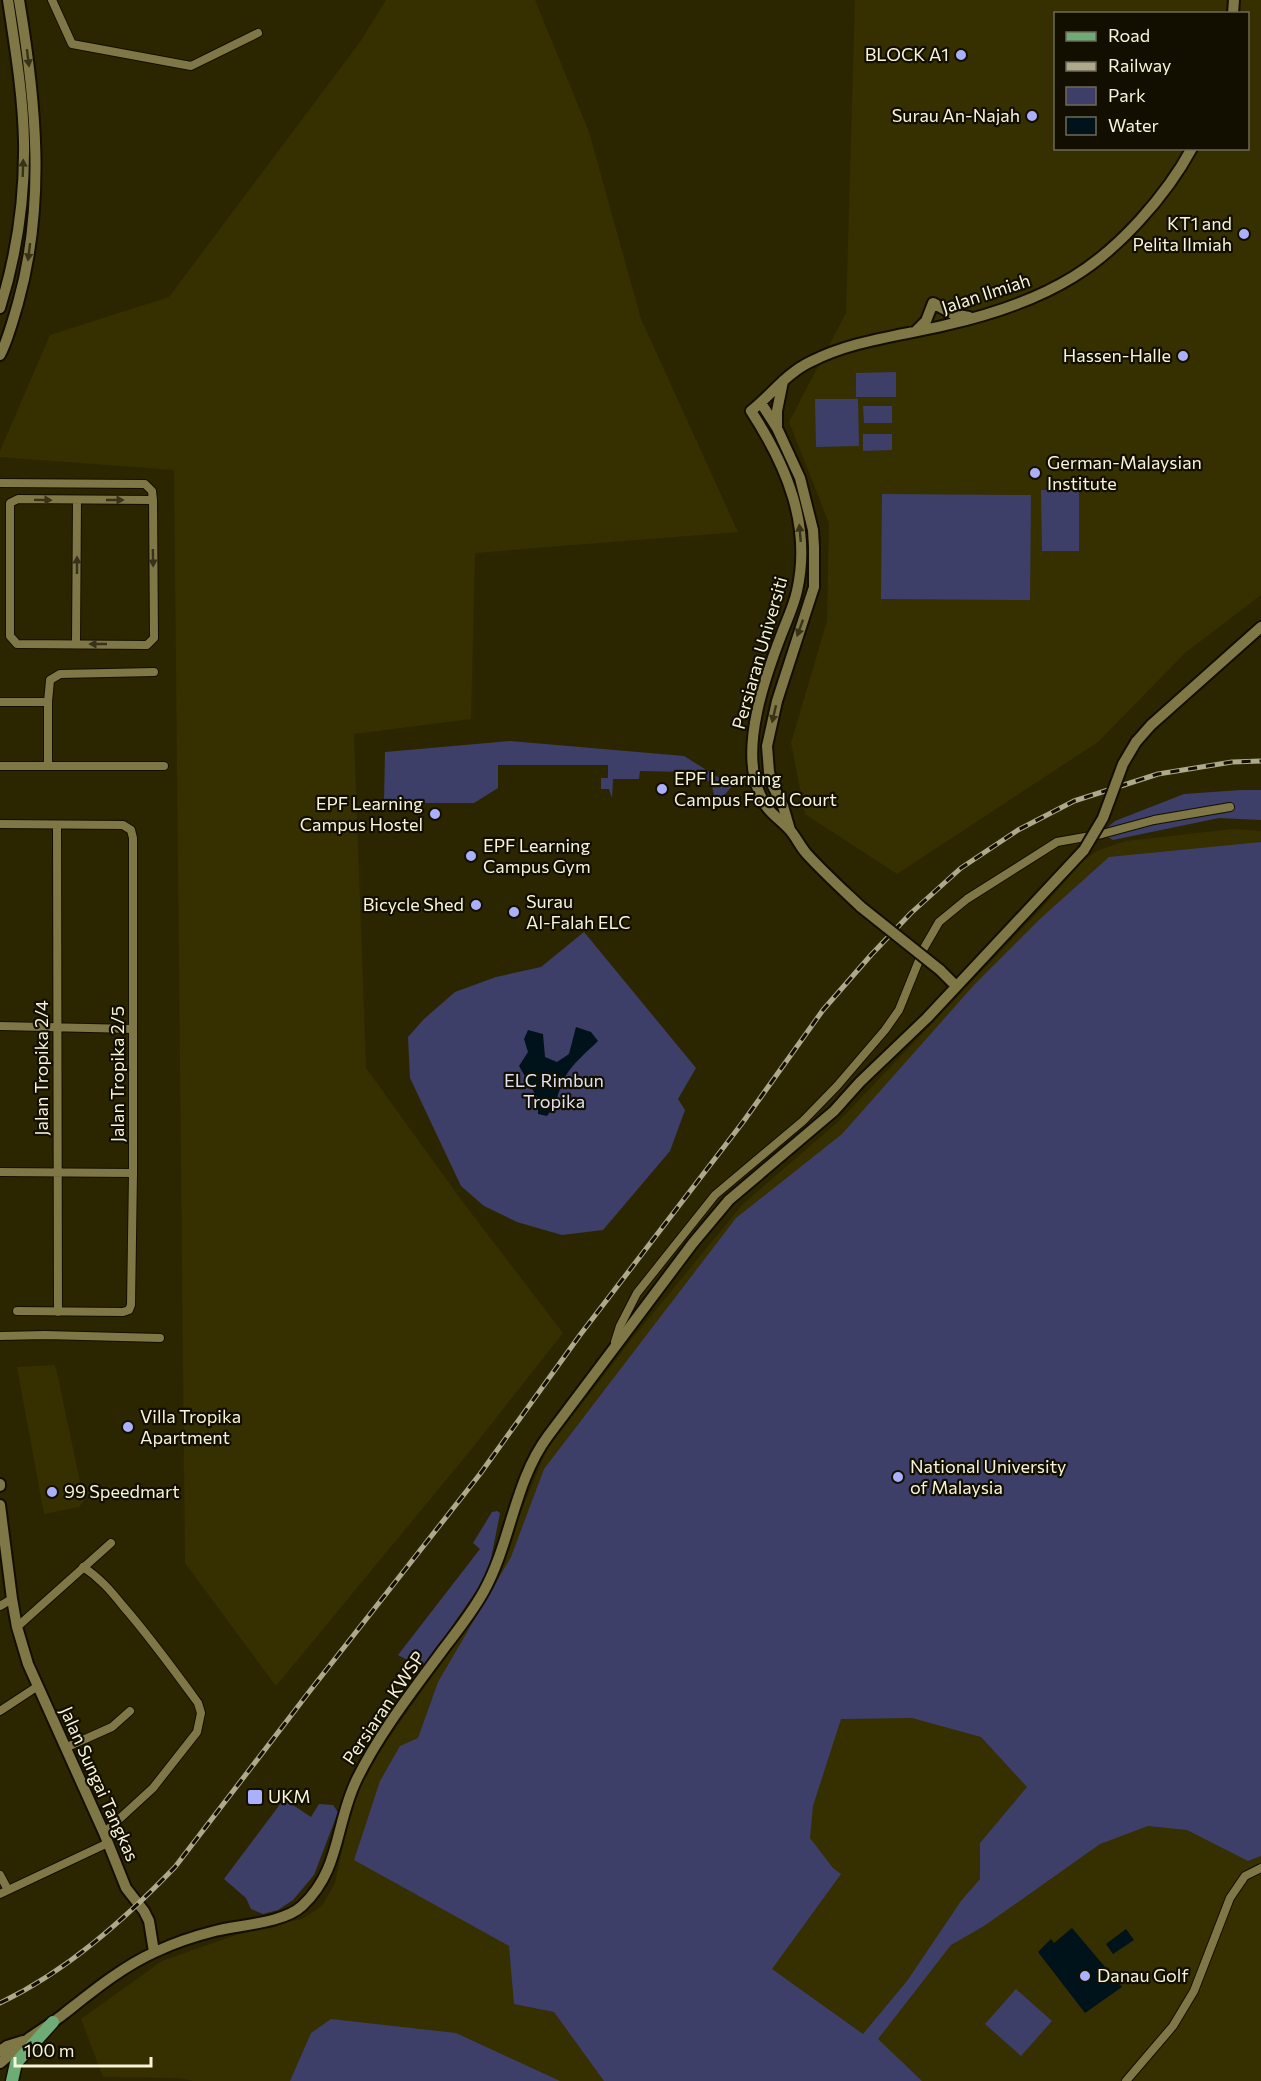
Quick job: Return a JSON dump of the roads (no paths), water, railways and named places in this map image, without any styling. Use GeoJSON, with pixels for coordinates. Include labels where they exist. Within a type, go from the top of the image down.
{"type":"FeatureCollection","features":[{"type":"Feature","properties":{"kind":"main road"},"geometry":{"type":"LineString","coordinates":[[12,2081],[16,2063],[53,2022]]}},
{"type":"Feature","properties":{"kind":"street"},"geometry":{"type":"LineString","coordinates":[[0,308],[12,270],[22,207],[24,141],[8,0]]}},
{"type":"Feature","properties":{"kind":"street"},"geometry":{"type":"LineString","coordinates":[[0,355],[15,315],[26,273],[36,198],[36,142],[20,0]]}},
{"type":"Feature","properties":{"kind":"street"},"geometry":{"type":"LineString","coordinates":[[52,0],[72,44],[190,66],[258,33]]}},
{"type":"Feature","properties":{"kind":"street","name":"Jalan Ilmiah"},"geometry":{"type":"LineString","coordinates":[[751,411],[783,381],[809,362],[842,348],[1003,310],[1074,277],[1098,259],[1151,207],[1191,150]]}},
{"type":"Feature","properties":{"kind":"street"},"geometry":{"type":"LineString","coordinates":[[916,331],[926,321],[933,303],[953,314],[973,318]]}},
{"type":"Feature","properties":{"kind":"street"},"geometry":{"type":"LineString","coordinates":[[777,429],[777,411],[783,381]]}},
{"type":"Feature","properties":{"kind":"street","name":"Persiaran Universiti"},"geometry":{"type":"LineString","coordinates":[[761,403],[777,429],[800,478],[813,530],[815,574],[811,598],[790,658],[772,724],[767,758],[773,786],[783,806],[790,831]]}},
{"type":"Feature","properties":{"kind":"street","name":"Persiaran Universiti"},"geometry":{"type":"LineString","coordinates":[[751,411],[776,454],[794,497],[801,547],[797,591],[775,651],[756,722],[752,744],[754,777],[770,813],[790,831],[807,854],[836,884],[940,970],[956,986]]}},
{"type":"Feature","properties":{"kind":"street"},"geometry":{"type":"LineString","coordinates":[[0,483],[145,484],[152,491],[153,500],[154,638],[147,645],[17,644],[10,636],[10,503],[18,499],[153,500]]}},
{"type":"Feature","properties":{"kind":"street"},"geometry":{"type":"LineString","coordinates":[[76,644],[77,500]]}},
{"type":"Feature","properties":{"kind":"street","name":"Persiaran KWSP"},"geometry":{"type":"LineString","coordinates":[[0,2062],[26,2040],[114,1977],[154,1952],[216,1931],[292,1913],[312,1896],[326,1875],[352,1792],[367,1761],[416,1687],[466,1619],[490,1579],[534,1458],[613,1349],[693,1243],[729,1200],[834,1111],[860,1082],[927,1018],[1084,850],[1103,818],[1123,764],[1136,742],[1151,725],[1261,627]]}},
{"type":"Feature","properties":{"kind":"street"},"geometry":{"type":"LineString","coordinates":[[45,766],[50,680],[60,674],[154,672]]}},
{"type":"Feature","properties":{"kind":"street"},"geometry":{"type":"LineString","coordinates":[[0,702],[48,702]]}},
{"type":"Feature","properties":{"kind":"street"},"geometry":{"type":"LineString","coordinates":[[0,766],[164,766]]}},
{"type":"Feature","properties":{"kind":"street"},"geometry":{"type":"LineString","coordinates":[[613,1349],[637,1293],[715,1195],[803,1121],[837,1086],[885,1030],[899,1010],[924,948],[939,922],[967,899],[1057,842],[1102,834],[1154,820],[1230,807]]}},
{"type":"Feature","properties":{"kind":"street"},"geometry":{"type":"LineString","coordinates":[[0,824],[57,825]]}},
{"type":"Feature","properties":{"kind":"street","name":"Jalan Tropika 2/5"},"geometry":{"type":"LineString","coordinates":[[57,825],[123,825],[131,830],[134,838],[133,1173],[130,1305],[129,1310],[123,1312],[58,1312]]}},
{"type":"Feature","properties":{"kind":"street","name":"Jalan Tropika 2/4"},"geometry":{"type":"LineString","coordinates":[[57,825],[58,1312]]}},
{"type":"Feature","properties":{"kind":"street"},"geometry":{"type":"LineString","coordinates":[[0,1026],[133,1029]]}},
{"type":"Feature","properties":{"kind":"street"},"geometry":{"type":"LineString","coordinates":[[0,1172],[133,1173]]}},
{"type":"Feature","properties":{"kind":"street"},"geometry":{"type":"LineString","coordinates":[[17,1311],[58,1312]]}},
{"type":"Feature","properties":{"kind":"street"},"geometry":{"type":"LineString","coordinates":[[0,1336],[160,1338]]}},
{"type":"Feature","properties":{"kind":"street","name":"Jalan Sungai Tangkas"},"geometry":{"type":"LineString","coordinates":[[0,1505],[16,1623],[28,1664],[129,1894],[144,1911],[149,1921],[154,1952]]}},
{"type":"Feature","properties":{"kind":"street"},"geometry":{"type":"LineString","coordinates":[[16,1623],[111,1543]]}},
{"type":"Feature","properties":{"kind":"street"},"geometry":{"type":"LineString","coordinates":[[0,1875],[4,1892],[106,1838],[159,1780],[197,1731],[201,1713],[198,1703],[140,1624],[104,1583],[83,1567]]}},
{"type":"Feature","properties":{"kind":"street"},"geometry":{"type":"LineString","coordinates":[[0,1606],[12,1599]]}},
{"type":"Feature","properties":{"kind":"street"},"geometry":{"type":"LineString","coordinates":[[0,1711],[38,1686]]}},
{"type":"Feature","properties":{"kind":"street"},"geometry":{"type":"LineString","coordinates":[[65,1748],[112,1727],[130,1711]]}},
{"type":"Feature","properties":{"kind":"street"},"geometry":{"type":"LineString","coordinates":[[1126,2081],[1173,2026],[1194,1990],[1230,1898],[1245,1876],[1261,1868]]}},
{"type":"Feature","properties":{"kind":"street","name":"Persiaran KWSP"},"geometry":{"type":"LineString","coordinates":[[0,2051],[7,2046],[26,2040]]}},
{"type":"Feature","properties":{"kind":"water"},"geometry":{"type":"Polygon","coordinates":[[[576,1027],[591,1032],[598,1041],[568,1072],[547,1116],[538,1114],[538,1099],[519,1066],[528,1052],[524,1039],[528,1030],[543,1034],[545,1057],[557,1062],[569,1054],[576,1027]]]}},
{"type":"Feature","properties":{"kind":"water","name":"Danau Golf"},"geometry":{"type":"Polygon","coordinates":[[[1072,1928],[1122,1987],[1085,2013],[1038,1952],[1051,1939],[1054,1943],[1072,1928]]]}},
{"type":"Feature","properties":{"kind":"water"},"geometry":{"type":"Polygon","coordinates":[[[1126,1929],[1134,1940],[1113,1954],[1106,1944],[1126,1929]]]}},
{"type":"Feature","properties":{"kind":"railway"},"geometry":{"type":"LineString","coordinates":[[0,2003],[48,1976],[94,1943],[175,1867],[480,1474],[580,1335],[743,1122],[823,1010],[911,913],[961,868],[1018,830],[1074,801],[1158,774],[1232,762],[1261,761]]}},
{"type":"Feature","properties":{"kind":"place","name":"BLOCK A1"},"geometry":{"type":"Point","coordinates":[961,55]}},
{"type":"Feature","properties":{"kind":"place","name":"Surau An-Najah"},"geometry":{"type":"Point","coordinates":[1032,116]}},
{"type":"Feature","properties":{"kind":"place","name":"KT1 and Pelita Ilmiah"},"geometry":{"type":"Point","coordinates":[1244,234]}},
{"type":"Feature","properties":{"kind":"place","name":"Hassen-Halle"},"geometry":{"type":"Point","coordinates":[1183,356]}},
{"type":"Feature","properties":{"kind":"place","name":"German-Malaysian Institute"},"geometry":{"type":"Point","coordinates":[1035,473]}},
{"type":"Feature","properties":{"kind":"place","name":"EPF Learning Campus Food Court"},"geometry":{"type":"Point","coordinates":[662,789]}},
{"type":"Feature","properties":{"kind":"place","name":"EPF Learning Campus Hostel"},"geometry":{"type":"Point","coordinates":[435,814]}},
{"type":"Feature","properties":{"kind":"place","name":"EPF Learning Campus Gym"},"geometry":{"type":"Point","coordinates":[471,856]}},
{"type":"Feature","properties":{"kind":"place","name":"Bicycle Shed"},"geometry":{"type":"Point","coordinates":[476,905]}},
{"type":"Feature","properties":{"kind":"place","name":"Surau Al-Falah ELC"},"geometry":{"type":"Point","coordinates":[514,912]}},
{"type":"Feature","properties":{"kind":"place","name":"Villa Tropika Apartment"},"geometry":{"type":"Point","coordinates":[128,1427]}},
{"type":"Feature","properties":{"kind":"place","name":"National University of Malaysia"},"geometry":{"type":"Point","coordinates":[898,1477]}},
{"type":"Feature","properties":{"kind":"place","name":"99 Speedmart"},"geometry":{"type":"Point","coordinates":[52,1492]}},
{"type":"Feature","properties":{"kind":"place","name":"UKM"},"geometry":{"type":"Point","coordinates":[255,1797]}},
{"type":"Feature","properties":{"kind":"place","name":"Danau Golf"},"geometry":{"type":"Point","coordinates":[1085,1976]}},
{"type":"Feature","properties":{"kind":"park label","name":"ELC Rimbun Tropika"},"geometry":{"type":"Point","coordinates":[554,1091]}}]}
